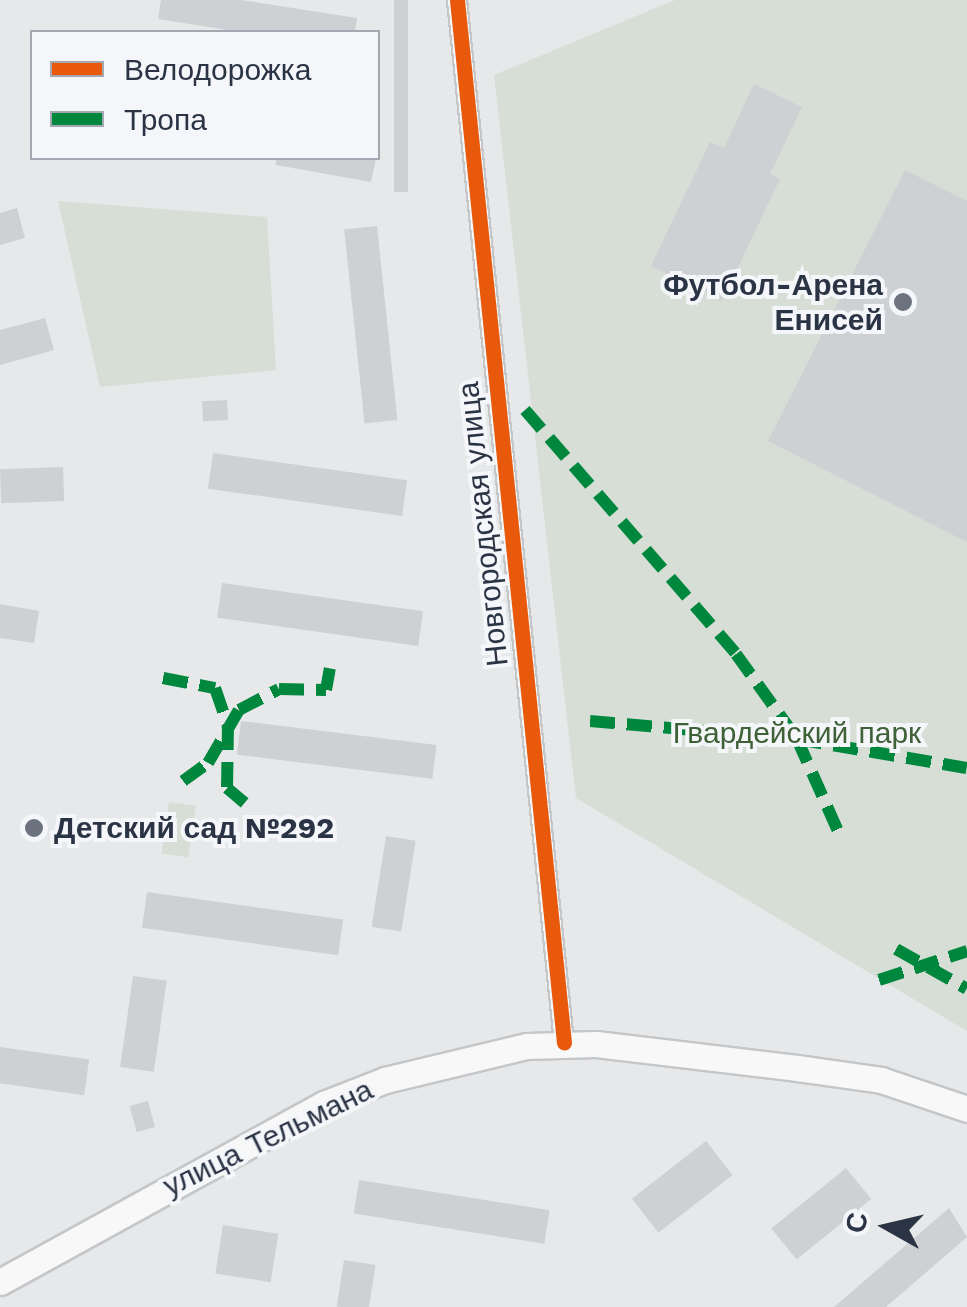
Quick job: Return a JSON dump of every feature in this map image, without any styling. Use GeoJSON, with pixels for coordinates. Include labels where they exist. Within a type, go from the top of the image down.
{"type":"FeatureCollection","features":[{"type":"Feature","properties":{"kind":"main road","name":"улица Тельмана"},"geometry":{"type":"LineString","coordinates":[[0,1282],[324,1104],[385,1080],[564,1042],[881,1080],[967,1109]]}},
{"type":"Feature","properties":{"kind":"street","name":"Новгородская улица"},"geometry":{"type":"LineString","coordinates":[[457,0],[564,1042]]}},
{"type":"Feature","properties":{"kind":"green space","name":"Гвардейский парк"},"geometry":{"type":"Polygon","coordinates":[[[675,0],[967,0],[967,1031],[576,798],[494,75],[675,0]]]}},
{"type":"Feature","properties":{"kind":"green space"},"geometry":{"type":"Polygon","coordinates":[[[58,201],[267,217],[276,370],[100,387],[58,201]]]}},
{"type":"Feature","properties":{"kind":"green space"},"geometry":{"type":"Polygon","coordinates":[[[169,802],[196,806],[189,857],[162,853],[169,802]]]}},
{"type":"Feature","properties":{"kind":"building"},"geometry":{"type":"Polygon","coordinates":[[[161,0],[241,0],[357,18],[355,30],[227,30],[158,19],[161,0]]]}},
{"type":"Feature","properties":{"kind":"building"},"geometry":{"type":"Polygon","coordinates":[[[394,0],[408,0],[408,192],[394,192],[394,0]]]}},
{"type":"Feature","properties":{"kind":"building"},"geometry":{"type":"Polygon","coordinates":[[[754,84],[802,107],[770,174],[780,179],[722,301],[651,266],[710,142],[724,148],[754,84]]]}},
{"type":"Feature","properties":{"kind":"building"},"geometry":{"type":"Polygon","coordinates":[[[276,160],[376,160],[371,182],[276,165],[276,160]]]}},
{"type":"Feature","properties":{"kind":"building","name":"Футбол-Арена Енисей"},"geometry":{"type":"Polygon","coordinates":[[[905,170],[967,201],[967,542],[768,441],[905,170]]]}},
{"type":"Feature","properties":{"kind":"building"},"geometry":{"type":"Polygon","coordinates":[[[17,208],[25,238],[0,245],[0,213],[17,208]]]}},
{"type":"Feature","properties":{"kind":"building"},"geometry":{"type":"Polygon","coordinates":[[[377,226],[397,420],[365,423],[344,229],[377,226]]]}},
{"type":"Feature","properties":{"kind":"building"},"geometry":{"type":"Polygon","coordinates":[[[45,318],[54,350],[0,365],[0,330],[45,318]]]}},
{"type":"Feature","properties":{"kind":"building"},"geometry":{"type":"Polygon","coordinates":[[[227,400],[228,420],[203,421],[202,401],[227,400]]]}},
{"type":"Feature","properties":{"kind":"building"},"geometry":{"type":"Polygon","coordinates":[[[213,453],[407,480],[402,516],[208,489],[213,453]]]}},
{"type":"Feature","properties":{"kind":"building"},"geometry":{"type":"Polygon","coordinates":[[[63,467],[64,501],[1,503],[0,469],[63,467]]]}},
{"type":"Feature","properties":{"kind":"building"},"geometry":{"type":"Polygon","coordinates":[[[222,583],[423,611],[418,646],[217,618],[222,583]]]}},
{"type":"Feature","properties":{"kind":"building"},"geometry":{"type":"Polygon","coordinates":[[[0,604],[39,611],[34,643],[0,638],[0,604]]]}},
{"type":"Feature","properties":{"kind":"building"},"geometry":{"type":"Polygon","coordinates":[[[241,721],[437,745],[432,779],[237,755],[241,721]]]}},
{"type":"Feature","properties":{"kind":"building"},"geometry":{"type":"Polygon","coordinates":[[[386,836],[416,841],[401,932],[372,927],[386,836]]]}},
{"type":"Feature","properties":{"kind":"building"},"geometry":{"type":"Polygon","coordinates":[[[147,892],[343,920],[338,955],[142,928],[147,892]]]}},
{"type":"Feature","properties":{"kind":"building"},"geometry":{"type":"Polygon","coordinates":[[[133,976],[167,981],[154,1072],[120,1067],[133,976]]]}},
{"type":"Feature","properties":{"kind":"building"},"geometry":{"type":"Polygon","coordinates":[[[0,1047],[89,1060],[84,1095],[0,1083],[0,1047]]]}},
{"type":"Feature","properties":{"kind":"building"},"geometry":{"type":"Polygon","coordinates":[[[148,1101],[155,1127],[137,1132],[130,1106],[148,1101]]]}},
{"type":"Feature","properties":{"kind":"building"},"geometry":{"type":"Polygon","coordinates":[[[706,1141],[732,1175],[658,1233],[632,1199],[706,1141]]]}},
{"type":"Feature","properties":{"kind":"building"},"geometry":{"type":"Polygon","coordinates":[[[846,1168],[871,1199],[797,1260],[771,1228],[846,1168]]]}},
{"type":"Feature","properties":{"kind":"building"},"geometry":{"type":"Polygon","coordinates":[[[359,1180],[550,1210],[544,1244],[354,1214],[359,1180]]]}},
{"type":"Feature","properties":{"kind":"building"},"geometry":{"type":"Polygon","coordinates":[[[949,1208],[967,1237],[886,1307],[834,1307],[949,1208]]]}},
{"type":"Feature","properties":{"kind":"building"},"geometry":{"type":"Polygon","coordinates":[[[223,1225],[278,1234],[271,1282],[215,1273],[223,1225]]]}},
{"type":"Feature","properties":{"kind":"building"},"geometry":{"type":"Polygon","coordinates":[[[344,1260],[376,1265],[369,1307],[337,1306],[344,1260]]]}},
{"type":"Feature","properties":{"kind":"marked path"},"geometry":{"type":"LineString","coordinates":[[525,410],[736,654],[797,739],[841,838]]}},
{"type":"Feature","properties":{"kind":"marked path"},"geometry":{"type":"LineString","coordinates":[[183,781],[208,763],[239,710],[279,689],[326,690],[330,668]]}},
{"type":"Feature","properties":{"kind":"marked path"},"geometry":{"type":"LineString","coordinates":[[163,678],[215,688],[228,725],[227,788],[245,803]]}},
{"type":"Feature","properties":{"kind":"marked path"},"geometry":{"type":"LineString","coordinates":[[590,721],[797,739],[967,768]]}},
{"type":"Feature","properties":{"kind":"marked path"},"geometry":{"type":"LineString","coordinates":[[896,949],[967,989]]}},
{"type":"Feature","properties":{"kind":"marked path"},"geometry":{"type":"LineString","coordinates":[[879,980],[967,951]]}},
{"type":"Feature","properties":{"kind":"cycle path"},"geometry":{"type":"LineString","coordinates":[[457,0],[564,1043]]}},
{"type":"Feature","properties":{"kind":"place","name":"Футбол-Арена Енисей"},"geometry":{"type":"Point","coordinates":[903,302]}},
{"type":"Feature","properties":{"kind":"place","name":"Детский сад №292"},"geometry":{"type":"Point","coordinates":[34,828]}}]}
